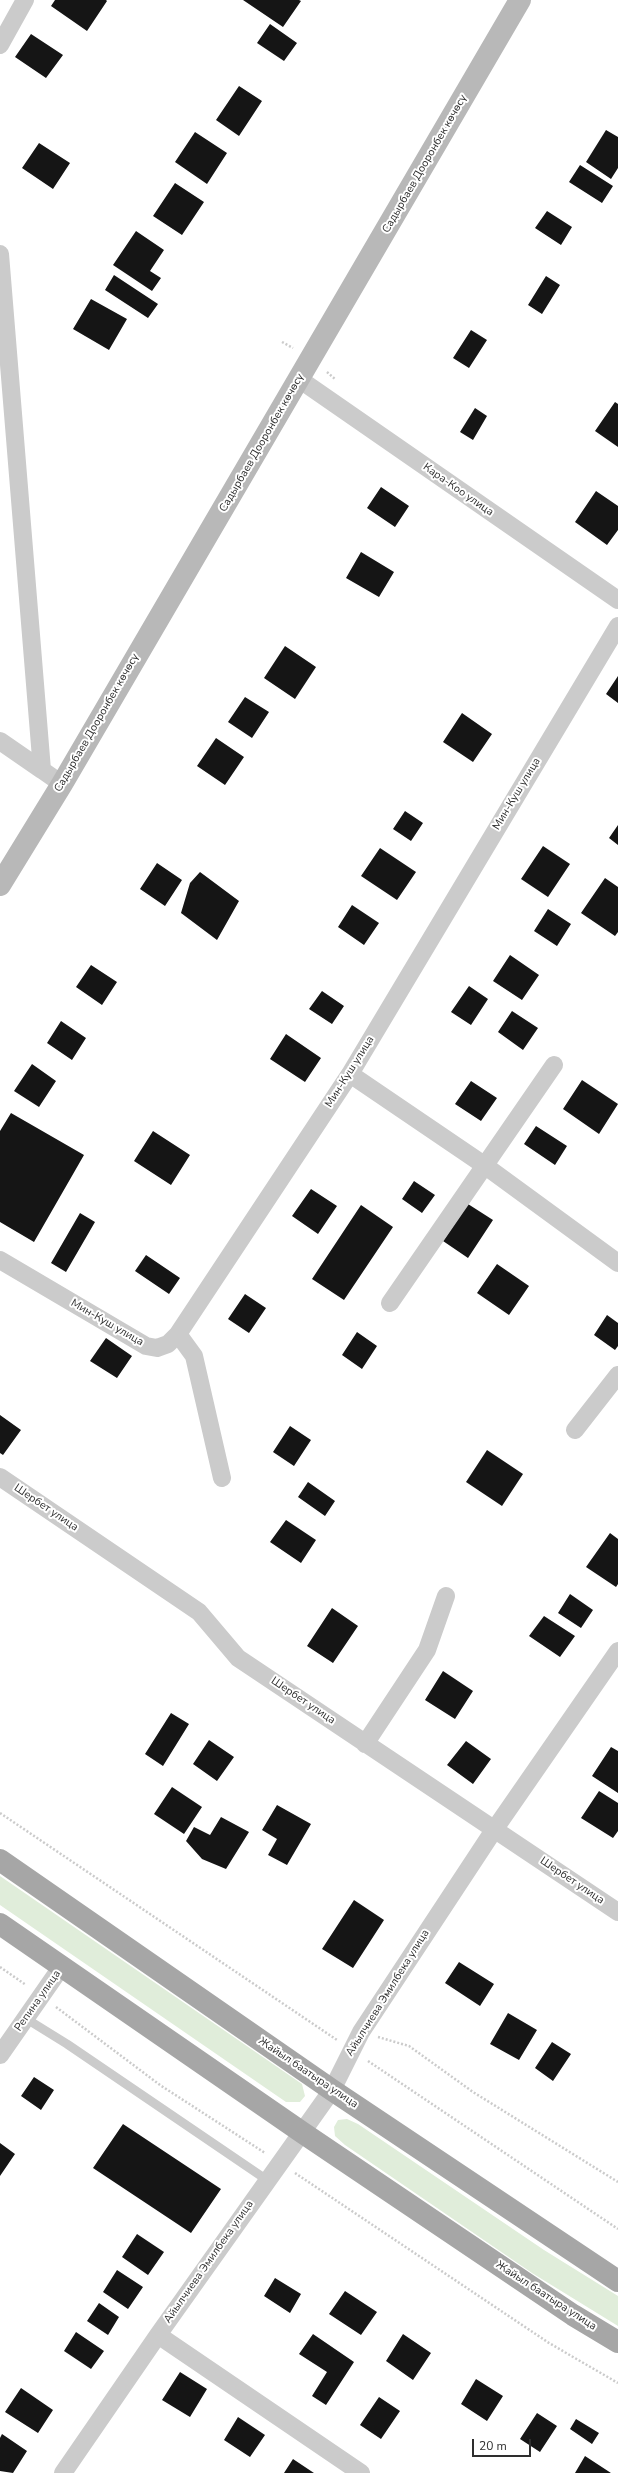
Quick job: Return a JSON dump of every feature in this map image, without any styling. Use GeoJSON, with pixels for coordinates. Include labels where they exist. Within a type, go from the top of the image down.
{"type":"FeatureCollection","features":[{"type":"Feature","properties":{"kind":"main road","name":"Садырбаев Дооронбек көчөсү"},"geometry":{"type":"LineString","coordinates":[[0,885],[62,784],[520,0]]}},
{"type":"Feature","properties":{"kind":"main road","name":"Жайыл баатыра улица"},"geometry":{"type":"LineString","coordinates":[[0,1860],[332,2090],[618,2281]]}},
{"type":"Feature","properties":{"kind":"main road","name":"Жайыл баатыра улица"},"geometry":{"type":"LineString","coordinates":[[0,1924],[303,2133],[573,2315],[618,2342]]}},
{"type":"Feature","properties":{"kind":"street"},"geometry":{"type":"LineString","coordinates":[[0,45],[25,0]]}},
{"type":"Feature","properties":{"kind":"street"},"geometry":{"type":"LineString","coordinates":[[0,254],[42,770]]}},
{"type":"Feature","properties":{"kind":"street","name":"Кара-Коо улица"},"geometry":{"type":"LineString","coordinates":[[299,379],[618,600]]}},
{"type":"Feature","properties":{"kind":"street","name":"Мин-Куш улица"},"geometry":{"type":"LineString","coordinates":[[0,1260],[146,1346],[157,1348],[168,1344],[178,1334],[350,1074],[618,626]]}},
{"type":"Feature","properties":{"kind":"street"},"geometry":{"type":"LineString","coordinates":[[0,741],[62,784]]}},
{"type":"Feature","properties":{"kind":"street"},"geometry":{"type":"LineString","coordinates":[[390,1303],[554,1065]]}},
{"type":"Feature","properties":{"kind":"street"},"geometry":{"type":"LineString","coordinates":[[350,1074],[484,1165],[618,1263]]}},
{"type":"Feature","properties":{"kind":"street"},"geometry":{"type":"LineString","coordinates":[[178,1334],[194,1356],[222,1478]]}},
{"type":"Feature","properties":{"kind":"street"},"geometry":{"type":"LineString","coordinates":[[575,1430],[618,1375]]}},
{"type":"Feature","properties":{"kind":"street","name":"Шербет улица"},"geometry":{"type":"LineString","coordinates":[[0,1477],[199,1612],[238,1658],[618,1912]]}},
{"type":"Feature","properties":{"kind":"street"},"geometry":{"type":"LineString","coordinates":[[365,1744],[427,1650],[446,1596]]}},
{"type":"Feature","properties":{"kind":"street","name":"Айылчиева Эмилбека улица"},"geometry":{"type":"LineString","coordinates":[[63,2473],[267,2180],[303,2133],[332,2090],[360,2032],[494,1830],[618,1651]]}},
{"type":"Feature","properties":{"kind":"street","name":"Репина улица"},"geometry":{"type":"LineString","coordinates":[[0,2054],[62,1966]]}},
{"type":"Feature","properties":{"kind":"street"},"geometry":{"type":"LineString","coordinates":[[158,2335],[361,2473]]}},
{"type":"Feature","properties":{"kind":"lane"},"geometry":{"type":"LineString","coordinates":[[25,2018],[67,2044],[267,2180]]}},
{"type":"Feature","properties":{"kind":"path"},"geometry":{"type":"LineString","coordinates":[[0,1813],[618,2229]]}},
{"type":"Feature","properties":{"kind":"path"},"geometry":{"type":"LineString","coordinates":[[0,1967],[160,2085],[280,2163],[549,2343],[618,2383]]}},
{"type":"Feature","properties":{"kind":"path"},"geometry":{"type":"LineString","coordinates":[[360,2032],[409,2046],[473,2092],[618,2182]]}},
{"type":"Feature","properties":{"kind":"green space"},"geometry":{"type":"Polygon","coordinates":[[[0,1876],[302,2084],[305,2096],[300,2102],[286,2102],[0,1905],[0,1876]]]}},
{"type":"Feature","properties":{"kind":"green space"},"geometry":{"type":"Polygon","coordinates":[[[347,2119],[358,2124],[544,2250],[618,2296],[618,2326],[532,2273],[345,2145],[335,2136],[334,2127],[338,2120],[347,2119]]]}},
{"type":"Feature","properties":{"kind":"building"},"geometry":{"type":"Polygon","coordinates":[[[55,0],[107,1],[87,31],[51,6],[55,0]]]}},
{"type":"Feature","properties":{"kind":"building"},"geometry":{"type":"Polygon","coordinates":[[[243,0],[299,0],[301,1],[283,27],[243,0]]]}},
{"type":"Feature","properties":{"kind":"building"},"geometry":{"type":"Polygon","coordinates":[[[270,24],[297,43],[284,61],[257,43],[270,24]]]}},
{"type":"Feature","properties":{"kind":"building"},"geometry":{"type":"Polygon","coordinates":[[[31,34],[63,55],[46,78],[15,57],[31,34]]]}},
{"type":"Feature","properties":{"kind":"building"},"geometry":{"type":"Polygon","coordinates":[[[239,86],[262,101],[239,136],[216,120],[239,86]]]}},
{"type":"Feature","properties":{"kind":"building"},"geometry":{"type":"Polygon","coordinates":[[[606,130],[618,137],[618,168],[611,179],[586,162],[606,130]]]}},
{"type":"Feature","properties":{"kind":"building"},"geometry":{"type":"Polygon","coordinates":[[[195,132],[227,153],[207,184],[175,162],[195,132]]]}},
{"type":"Feature","properties":{"kind":"building"},"geometry":{"type":"Polygon","coordinates":[[[39,143],[70,163],[53,189],[22,168],[39,143]]]}},
{"type":"Feature","properties":{"kind":"building"},"geometry":{"type":"Polygon","coordinates":[[[580,165],[613,186],[602,203],[569,182],[580,165]]]}},
{"type":"Feature","properties":{"kind":"building"},"geometry":{"type":"Polygon","coordinates":[[[175,183],[204,202],[182,235],[153,216],[175,183]]]}},
{"type":"Feature","properties":{"kind":"building"},"geometry":{"type":"Polygon","coordinates":[[[547,211],[572,227],[561,245],[535,228],[547,211]]]}},
{"type":"Feature","properties":{"kind":"building"},"geometry":{"type":"Polygon","coordinates":[[[136,231],[164,250],[150,271],[161,278],[152,291],[113,265],[136,231]]]}},
{"type":"Feature","properties":{"kind":"building"},"geometry":{"type":"Polygon","coordinates":[[[114,275],[158,304],[148,318],[105,290],[114,275]]]}},
{"type":"Feature","properties":{"kind":"building"},"geometry":{"type":"Polygon","coordinates":[[[546,276],[560,285],[542,314],[528,305],[546,276]]]}},
{"type":"Feature","properties":{"kind":"building"},"geometry":{"type":"Polygon","coordinates":[[[91,299],[127,319],[109,350],[73,329],[91,299]]]}},
{"type":"Feature","properties":{"kind":"building"},"geometry":{"type":"Polygon","coordinates":[[[471,330],[487,340],[469,368],[453,358],[471,330]]]}},
{"type":"Feature","properties":{"kind":"building"},"geometry":{"type":"Polygon","coordinates":[[[615,402],[618,404],[618,447],[595,431],[615,402]]]}},
{"type":"Feature","properties":{"kind":"building"},"geometry":{"type":"Polygon","coordinates":[[[475,408],[487,416],[473,440],[460,432],[475,408]]]}},
{"type":"Feature","properties":{"kind":"building"},"geometry":{"type":"Polygon","coordinates":[[[381,487],[409,506],[395,527],[367,508],[381,487]]]}},
{"type":"Feature","properties":{"kind":"building"},"geometry":{"type":"Polygon","coordinates":[[[596,491],[618,506],[618,530],[607,545],[575,522],[596,491]]]}},
{"type":"Feature","properties":{"kind":"building"},"geometry":{"type":"Polygon","coordinates":[[[361,552],[394,572],[379,597],[346,578],[361,552]]]}},
{"type":"Feature","properties":{"kind":"building"},"geometry":{"type":"Polygon","coordinates":[[[285,646],[316,667],[295,699],[264,678],[285,646]]]}},
{"type":"Feature","properties":{"kind":"building"},"geometry":{"type":"Polygon","coordinates":[[[618,676],[618,703],[606,694],[618,676]]]}},
{"type":"Feature","properties":{"kind":"building"},"geometry":{"type":"Polygon","coordinates":[[[245,697],[269,712],[252,738],[228,722],[245,697]]]}},
{"type":"Feature","properties":{"kind":"building"},"geometry":{"type":"Polygon","coordinates":[[[462,713],[492,734],[473,762],[443,742],[462,713]]]}},
{"type":"Feature","properties":{"kind":"building"},"geometry":{"type":"Polygon","coordinates":[[[216,738],[244,757],[225,785],[197,766],[216,738]]]}},
{"type":"Feature","properties":{"kind":"building"},"geometry":{"type":"Polygon","coordinates":[[[405,811],[423,823],[411,841],[393,829],[405,811]]]}},
{"type":"Feature","properties":{"kind":"building"},"geometry":{"type":"Polygon","coordinates":[[[618,825],[618,845],[609,838],[618,825]]]}},
{"type":"Feature","properties":{"kind":"building"},"geometry":{"type":"Polygon","coordinates":[[[543,846],[570,864],[548,897],[521,879],[543,846]]]}},
{"type":"Feature","properties":{"kind":"building"},"geometry":{"type":"Polygon","coordinates":[[[380,848],[416,872],[397,900],[361,876],[380,848]]]}},
{"type":"Feature","properties":{"kind":"building"},"geometry":{"type":"Polygon","coordinates":[[[157,863],[182,880],[165,906],[140,889],[157,863]]]}},
{"type":"Feature","properties":{"kind":"building"},"geometry":{"type":"Polygon","coordinates":[[[200,872],[239,901],[217,940],[181,913],[190,883],[200,872]]]}},
{"type":"Feature","properties":{"kind":"building"},"geometry":{"type":"Polygon","coordinates":[[[605,878],[618,887],[618,932],[615,936],[581,913],[605,878]]]}},
{"type":"Feature","properties":{"kind":"building"},"geometry":{"type":"Polygon","coordinates":[[[352,905],[379,923],[364,945],[338,927],[352,905]]]}},
{"type":"Feature","properties":{"kind":"building"},"geometry":{"type":"Polygon","coordinates":[[[548,909],[571,924],[557,946],[534,931],[548,909]]]}},
{"type":"Feature","properties":{"kind":"building"},"geometry":{"type":"Polygon","coordinates":[[[510,955],[539,975],[522,1000],[493,981],[510,955]]]}},
{"type":"Feature","properties":{"kind":"building"},"geometry":{"type":"Polygon","coordinates":[[[91,965],[117,982],[102,1005],[76,987],[91,965]]]}},
{"type":"Feature","properties":{"kind":"building"},"geometry":{"type":"Polygon","coordinates":[[[469,986],[488,999],[471,1025],[451,1012],[469,986]]]}},
{"type":"Feature","properties":{"kind":"building"},"geometry":{"type":"Polygon","coordinates":[[[322,991],[344,1006],[332,1024],[309,1009],[322,991]]]}},
{"type":"Feature","properties":{"kind":"building"},"geometry":{"type":"Polygon","coordinates":[[[512,1011],[538,1028],[523,1050],[498,1032],[512,1011]]]}},
{"type":"Feature","properties":{"kind":"building"},"geometry":{"type":"Polygon","coordinates":[[[61,1021],[86,1038],[72,1060],[47,1043],[61,1021]]]}},
{"type":"Feature","properties":{"kind":"building"},"geometry":{"type":"Polygon","coordinates":[[[286,1034],[321,1058],[305,1082],[270,1059],[286,1034]]]}},
{"type":"Feature","properties":{"kind":"building"},"geometry":{"type":"Polygon","coordinates":[[[32,1064],[56,1081],[39,1107],[14,1091],[32,1064]]]}},
{"type":"Feature","properties":{"kind":"building"},"geometry":{"type":"Polygon","coordinates":[[[582,1080],[618,1104],[599,1134],[563,1109],[582,1080]]]}},
{"type":"Feature","properties":{"kind":"building"},"geometry":{"type":"Polygon","coordinates":[[[471,1081],[497,1098],[481,1121],[455,1104],[471,1081]]]}},
{"type":"Feature","properties":{"kind":"building"},"geometry":{"type":"Polygon","coordinates":[[[11,1113],[84,1155],[34,1242],[0,1222],[0,1131],[11,1113]]]}},
{"type":"Feature","properties":{"kind":"building"},"geometry":{"type":"Polygon","coordinates":[[[536,1126],[567,1146],[555,1165],[524,1144],[536,1126]]]}},
{"type":"Feature","properties":{"kind":"building"},"geometry":{"type":"Polygon","coordinates":[[[153,1131],[190,1155],[171,1185],[134,1161],[153,1131]]]}},
{"type":"Feature","properties":{"kind":"building"},"geometry":{"type":"Polygon","coordinates":[[[414,1181],[435,1195],[422,1213],[402,1199],[414,1181]]]}},
{"type":"Feature","properties":{"kind":"building"},"geometry":{"type":"Polygon","coordinates":[[[311,1189],[337,1206],[318,1234],[292,1216],[311,1189]]]}},
{"type":"Feature","properties":{"kind":"building"},"geometry":{"type":"Polygon","coordinates":[[[468,1204],[493,1220],[468,1258],[443,1241],[468,1204]]]}},
{"type":"Feature","properties":{"kind":"building"},"geometry":{"type":"Polygon","coordinates":[[[361,1205],[393,1227],[344,1300],[312,1279],[361,1205]]]}},
{"type":"Feature","properties":{"kind":"building"},"geometry":{"type":"Polygon","coordinates":[[[80,1213],[95,1222],[66,1272],[51,1263],[80,1213]]]}},
{"type":"Feature","properties":{"kind":"building"},"geometry":{"type":"Polygon","coordinates":[[[146,1255],[180,1278],[169,1294],[135,1271],[146,1255]]]}},
{"type":"Feature","properties":{"kind":"building"},"geometry":{"type":"Polygon","coordinates":[[[497,1264],[529,1286],[509,1315],[477,1293],[497,1264]]]}},
{"type":"Feature","properties":{"kind":"building"},"geometry":{"type":"Polygon","coordinates":[[[245,1294],[266,1308],[249,1333],[228,1319],[245,1294]]]}},
{"type":"Feature","properties":{"kind":"building"},"geometry":{"type":"Polygon","coordinates":[[[607,1315],[618,1323],[618,1346],[615,1350],[594,1335],[607,1315]]]}},
{"type":"Feature","properties":{"kind":"building"},"geometry":{"type":"Polygon","coordinates":[[[357,1332],[377,1346],[362,1369],[342,1355],[357,1332]]]}},
{"type":"Feature","properties":{"kind":"building"},"geometry":{"type":"Polygon","coordinates":[[[106,1338],[132,1356],[117,1378],[90,1361],[106,1338]]]}},
{"type":"Feature","properties":{"kind":"building"},"geometry":{"type":"Polygon","coordinates":[[[0,1415],[21,1430],[3,1455],[0,1453],[0,1415]]]}},
{"type":"Feature","properties":{"kind":"building"},"geometry":{"type":"Polygon","coordinates":[[[290,1426],[311,1440],[294,1466],[273,1452],[290,1426]]]}},
{"type":"Feature","properties":{"kind":"building"},"geometry":{"type":"Polygon","coordinates":[[[487,1450],[523,1474],[502,1506],[466,1482],[487,1450]]]}},
{"type":"Feature","properties":{"kind":"building"},"geometry":{"type":"Polygon","coordinates":[[[308,1482],[335,1501],[325,1516],[298,1497],[308,1482]]]}},
{"type":"Feature","properties":{"kind":"building"},"geometry":{"type":"Polygon","coordinates":[[[286,1520],[316,1540],[301,1563],[270,1542],[286,1520]]]}},
{"type":"Feature","properties":{"kind":"building"},"geometry":{"type":"Polygon","coordinates":[[[610,1533],[618,1539],[618,1584],[616,1587],[586,1567],[610,1533]]]}},
{"type":"Feature","properties":{"kind":"building"},"geometry":{"type":"Polygon","coordinates":[[[570,1594],[593,1610],[581,1628],[558,1613],[570,1594]]]}},
{"type":"Feature","properties":{"kind":"building"},"geometry":{"type":"Polygon","coordinates":[[[332,1608],[358,1626],[333,1663],[307,1646],[332,1608]]]}},
{"type":"Feature","properties":{"kind":"building"},"geometry":{"type":"Polygon","coordinates":[[[544,1616],[575,1636],[560,1657],[529,1636],[544,1616]]]}},
{"type":"Feature","properties":{"kind":"building"},"geometry":{"type":"Polygon","coordinates":[[[443,1671],[473,1691],[455,1719],[425,1700],[443,1671]]]}},
{"type":"Feature","properties":{"kind":"building"},"geometry":{"type":"Polygon","coordinates":[[[171,1713],[189,1724],[163,1766],[145,1754],[171,1713]]]}},
{"type":"Feature","properties":{"kind":"building"},"geometry":{"type":"Polygon","coordinates":[[[209,1740],[234,1757],[217,1781],[193,1764],[209,1740]]]}},
{"type":"Feature","properties":{"kind":"building"},"geometry":{"type":"Polygon","coordinates":[[[466,1741],[491,1759],[473,1784],[447,1765],[466,1741]]]}},
{"type":"Feature","properties":{"kind":"building"},"geometry":{"type":"Polygon","coordinates":[[[611,1747],[618,1751],[618,1793],[592,1776],[611,1747]]]}},
{"type":"Feature","properties":{"kind":"building"},"geometry":{"type":"Polygon","coordinates":[[[172,1787],[202,1807],[184,1834],[154,1814],[172,1787]]]}},
{"type":"Feature","properties":{"kind":"building"},"geometry":{"type":"Polygon","coordinates":[[[599,1791],[618,1803],[618,1831],[613,1838],[581,1818],[599,1791]]]}},
{"type":"Feature","properties":{"kind":"building"},"geometry":{"type":"Polygon","coordinates":[[[277,1805],[311,1824],[287,1865],[268,1855],[277,1839],[262,1830],[277,1805]]]}},
{"type":"Feature","properties":{"kind":"building"},"geometry":{"type":"Polygon","coordinates":[[[221,1817],[249,1832],[226,1869],[202,1859],[186,1841],[194,1827],[210,1835],[221,1817]]]}},
{"type":"Feature","properties":{"kind":"building"},"geometry":{"type":"Polygon","coordinates":[[[354,1900],[384,1920],[353,1968],[322,1949],[354,1900]]]}},
{"type":"Feature","properties":{"kind":"building"},"geometry":{"type":"Polygon","coordinates":[[[459,1962],[494,1984],[480,2006],[445,1983],[459,1962]]]}},
{"type":"Feature","properties":{"kind":"building"},"geometry":{"type":"Polygon","coordinates":[[[508,2013],[537,2030],[519,2060],[490,2044],[508,2013]]]}},
{"type":"Feature","properties":{"kind":"building"},"geometry":{"type":"Polygon","coordinates":[[[552,2042],[571,2054],[553,2081],[535,2068],[552,2042]]]}},
{"type":"Feature","properties":{"kind":"building"},"geometry":{"type":"Polygon","coordinates":[[[34,2077],[54,2090],[41,2110],[21,2096],[34,2077]]]}},
{"type":"Feature","properties":{"kind":"building"},"geometry":{"type":"Polygon","coordinates":[[[123,2124],[221,2189],[191,2233],[93,2168],[123,2124]]]}},
{"type":"Feature","properties":{"kind":"building"},"geometry":{"type":"Polygon","coordinates":[[[0,2143],[15,2154],[0,2176],[0,2143]]]}},
{"type":"Feature","properties":{"kind":"building"},"geometry":{"type":"Polygon","coordinates":[[[137,2234],[164,2252],[148,2275],[122,2257],[137,2234]]]}},
{"type":"Feature","properties":{"kind":"building"},"geometry":{"type":"Polygon","coordinates":[[[117,2270],[143,2287],[128,2309],[103,2292],[117,2270]]]}},
{"type":"Feature","properties":{"kind":"building"},"geometry":{"type":"Polygon","coordinates":[[[275,2278],[301,2294],[290,2313],[264,2296],[275,2278]]]}},
{"type":"Feature","properties":{"kind":"building"},"geometry":{"type":"Polygon","coordinates":[[[345,2291],[377,2312],[361,2335],[329,2314],[345,2291]]]}},
{"type":"Feature","properties":{"kind":"building"},"geometry":{"type":"Polygon","coordinates":[[[99,2303],[119,2317],[108,2335],[87,2321],[99,2303]]]}},
{"type":"Feature","properties":{"kind":"building"},"geometry":{"type":"Polygon","coordinates":[[[76,2332],[104,2351],[91,2369],[64,2351],[76,2332]]]}},
{"type":"Feature","properties":{"kind":"building"},"geometry":{"type":"Polygon","coordinates":[[[313,2334],[354,2362],[326,2405],[312,2396],[327,2372],[299,2354],[313,2334]]]}},
{"type":"Feature","properties":{"kind":"building"},"geometry":{"type":"Polygon","coordinates":[[[403,2334],[431,2353],[413,2380],[386,2361],[403,2334]]]}},
{"type":"Feature","properties":{"kind":"building"},"geometry":{"type":"Polygon","coordinates":[[[180,2372],[207,2389],[190,2417],[162,2400],[180,2372]]]}},
{"type":"Feature","properties":{"kind":"building"},"geometry":{"type":"Polygon","coordinates":[[[476,2379],[503,2396],[487,2421],[461,2404],[476,2379]]]}},
{"type":"Feature","properties":{"kind":"building"},"geometry":{"type":"Polygon","coordinates":[[[21,2388],[53,2410],[38,2433],[5,2412],[21,2388]]]}},
{"type":"Feature","properties":{"kind":"building"},"geometry":{"type":"Polygon","coordinates":[[[379,2397],[400,2411],[381,2439],[360,2425],[379,2397]]]}},
{"type":"Feature","properties":{"kind":"building"},"geometry":{"type":"Polygon","coordinates":[[[537,2413],[557,2426],[540,2452],[520,2439],[537,2413]]]}},
{"type":"Feature","properties":{"kind":"building"},"geometry":{"type":"Polygon","coordinates":[[[238,2417],[265,2435],[250,2457],[224,2440],[238,2417]]]}},
{"type":"Feature","properties":{"kind":"building"},"geometry":{"type":"Polygon","coordinates":[[[576,2419],[599,2433],[592,2444],[570,2429],[576,2419]]]}},
{"type":"Feature","properties":{"kind":"building"},"geometry":{"type":"Polygon","coordinates":[[[2,2434],[27,2451],[13,2473],[0,2471],[0,2438],[2,2434]]]}},
{"type":"Feature","properties":{"kind":"building"},"geometry":{"type":"Polygon","coordinates":[[[585,2456],[611,2473],[575,2473],[585,2456]]]}},
{"type":"Feature","properties":{"kind":"building"},"geometry":{"type":"Polygon","coordinates":[[[293,2459],[314,2473],[284,2473],[293,2459]]]}}]}
